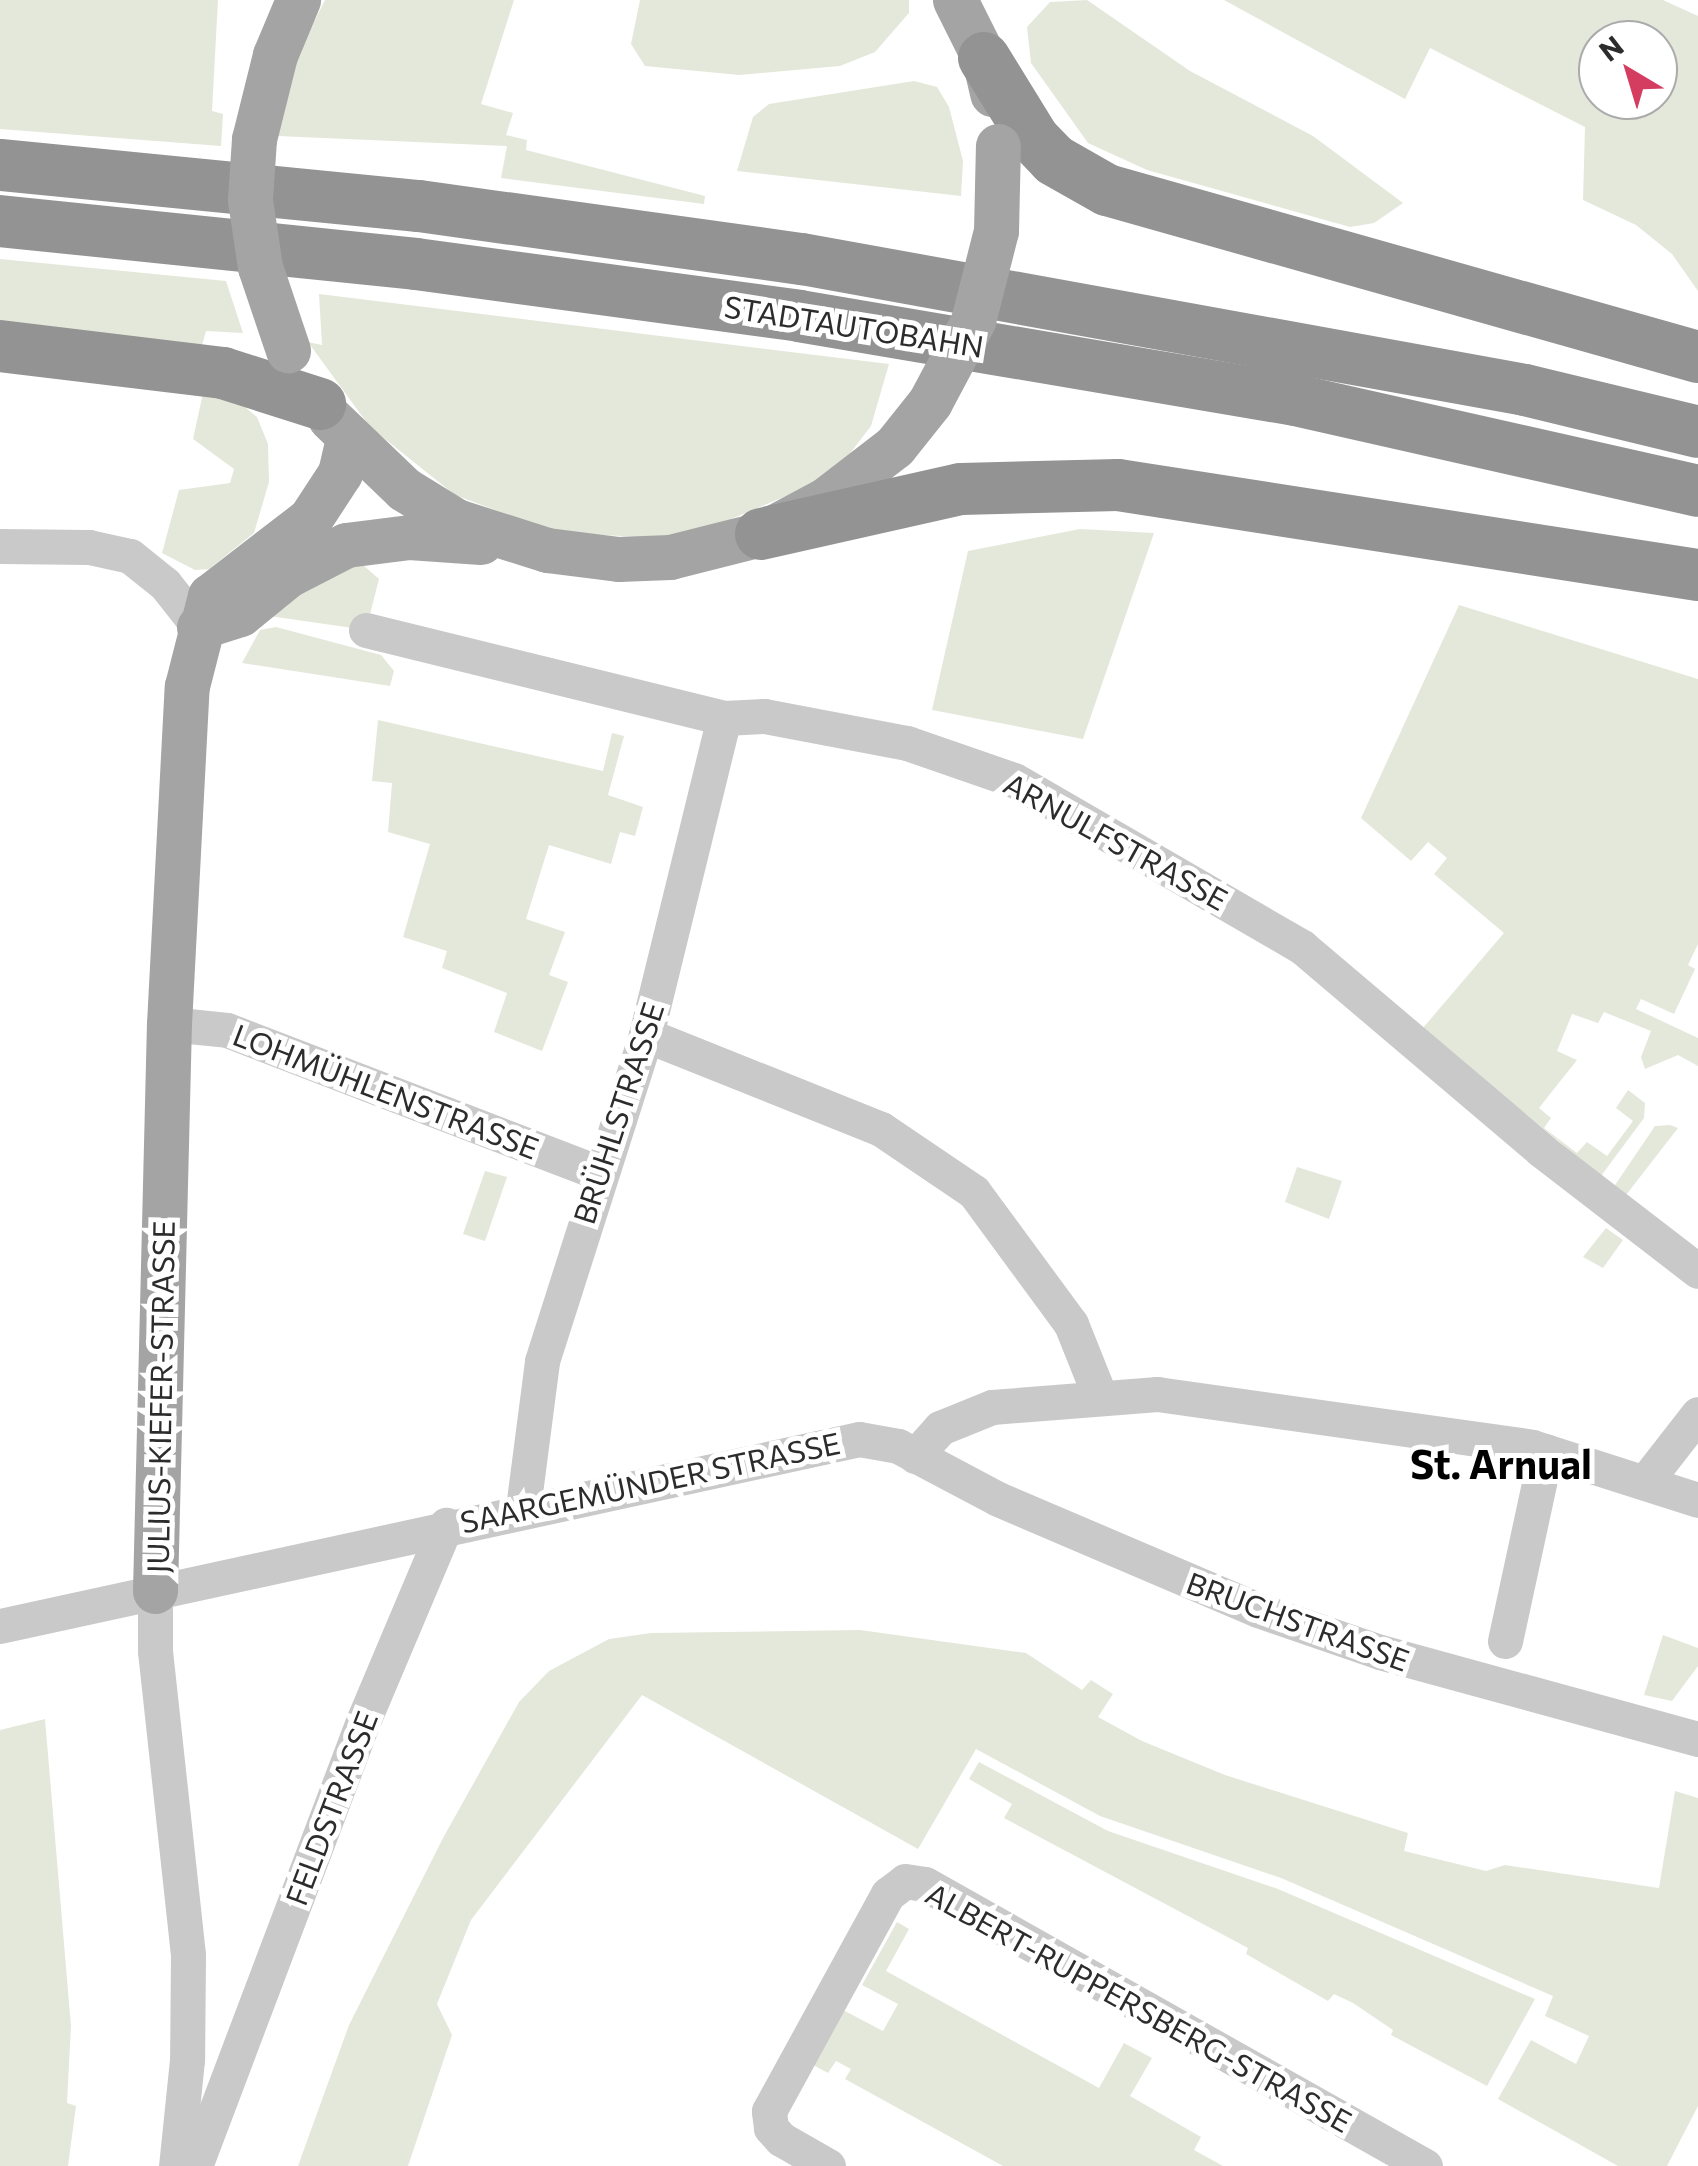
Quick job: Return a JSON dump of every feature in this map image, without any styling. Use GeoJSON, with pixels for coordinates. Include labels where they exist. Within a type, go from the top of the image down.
{"type":"FeatureCollection","features":[{"type":"Feature","properties":{"kind":"highway"},"geometry":{"type":"LineString","coordinates":[[984,58],[1034,139],[1054,160],[1107,190],[1698,357]]}},
{"type":"Feature","properties":{"kind":"highway","name":"STADTAUTOBAHN"},"geometry":{"type":"LineString","coordinates":[[0,165],[419,206],[821,262],[1525,390],[1698,432]]}},
{"type":"Feature","properties":{"kind":"highway","name":"STADTAUTOBAHN"},"geometry":{"type":"LineString","coordinates":[[0,221],[416,264],[818,319],[1294,400],[1698,491]]}},
{"type":"Feature","properties":{"kind":"highway"},"geometry":{"type":"LineString","coordinates":[[0,346],[224,373],[334,421]]}},
{"type":"Feature","properties":{"kind":"highway"},"geometry":{"type":"LineString","coordinates":[[761,534],[926,494],[1006,484],[1102,485],[1226,498],[1698,575]]}},
{"type":"Feature","properties":{"kind":"main road"},"geometry":{"type":"LineString","coordinates":[[298,0],[275,55],[254,138],[250,200],[260,267],[288,350],[334,421],[428,505],[523,544]]}},
{"type":"Feature","properties":{"kind":"main road"},"geometry":{"type":"LineString","coordinates":[[199,627],[240,614],[288,575],[346,545],[409,537],[523,544],[618,560],[670,557],[761,534],[824,500],[895,446],[930,402],[974,321],[996,231],[998,146],[984,58],[955,0]]}},
{"type":"Feature","properties":{"kind":"main road","name":"JULIUS-KIEFER-STRASSE"},"geometry":{"type":"LineString","coordinates":[[155,1591],[169,1024],[186,691],[199,627],[218,584],[271,550],[326,499],[334,421]]}},
{"type":"Feature","properties":{"kind":"street"},"geometry":{"type":"LineString","coordinates":[[0,546],[89,547],[130,556],[165,584],[199,627]]}},
{"type":"Feature","properties":{"kind":"street","name":"ARNULFSTRASSE"},"geometry":{"type":"LineString","coordinates":[[366,630],[724,718],[764,716],[907,743],[1014,780],[1104,828],[1302,947],[1541,1150],[1698,1272]]}},
{"type":"Feature","properties":{"kind":"street","name":"BRÜHLSTRASSE"},"geometry":{"type":"LineString","coordinates":[[523,1508],[524,1460],[547,1343],[646,1035],[724,718]]}},
{"type":"Feature","properties":{"kind":"street","name":"LOHMÜHLENSTRASSE"},"geometry":{"type":"LineString","coordinates":[[169,1024],[227,1030],[599,1172]]}},
{"type":"Feature","properties":{"kind":"street"},"geometry":{"type":"LineString","coordinates":[[646,1035],[881,1129],[974,1192],[1071,1324],[1099,1394]]}},
{"type":"Feature","properties":{"kind":"street"},"geometry":{"type":"LineString","coordinates":[[916,1456],[925,1439],[975,1412],[1099,1394],[1157,1394],[1546,1451],[1698,1500]]}},
{"type":"Feature","properties":{"kind":"street"},"geometry":{"type":"LineString","coordinates":[[1645,1482],[1698,1414]]}},
{"type":"Feature","properties":{"kind":"street","name":"SAARGEMÜNDER STRASSE"},"geometry":{"type":"LineString","coordinates":[[0,1626],[523,1508],[859,1438],[916,1456]]}},
{"type":"Feature","properties":{"kind":"street"},"geometry":{"type":"LineString","coordinates":[[1505,1641],[1546,1451]]}},
{"type":"Feature","properties":{"kind":"street","name":"BRUCHSTRASSE"},"geometry":{"type":"LineString","coordinates":[[916,1456],[1078,1536],[1258,1610],[1380,1652],[1698,1739]]}},
{"type":"Feature","properties":{"kind":"street","name":"FELDSTRASSE"},"geometry":{"type":"LineString","coordinates":[[243,2042],[446,1525]]}},
{"type":"Feature","properties":{"kind":"street","name":"JULIUS-KIEFER-STRASSE"},"geometry":{"type":"LineString","coordinates":[[155,1591],[155,1651],[188,1954],[188,2035],[176,2166]]}},
{"type":"Feature","properties":{"kind":"street","name":"ALBERT-RUPPERSBERG-STRASSE"},"geometry":{"type":"LineString","coordinates":[[828,2166],[771,2128],[776,2094],[888,1894],[905,1881],[925,1884],[1425,2166]]}},
{"type":"Feature","properties":{"kind":"street"},"geometry":{"type":"LineString","coordinates":[[188,2035],[243,2042],[195,2166]]}},
{"type":"Feature","properties":{"kind":"shaded area"},"geometry":{"type":"Polygon","coordinates":[[[0,0],[218,0],[212,111],[223,114],[221,146],[0,129],[0,0]]]}},
{"type":"Feature","properties":{"kind":"shaded area"},"geometry":{"type":"Polygon","coordinates":[[[325,0],[514,0],[481,104],[513,113],[506,135],[527,140],[526,150],[705,196],[704,204],[501,178],[507,146],[278,136],[295,60],[325,0]]]}},
{"type":"Feature","properties":{"kind":"shaded area"},"geometry":{"type":"Polygon","coordinates":[[[640,0],[909,0],[909,13],[875,52],[840,66],[739,75],[645,66],[631,44],[640,0]]]}},
{"type":"Feature","properties":{"kind":"shaded area"},"geometry":{"type":"Polygon","coordinates":[[[1087,0],[1190,71],[1313,136],[1403,203],[1374,223],[1350,227],[1147,170],[1088,143],[1031,63],[1027,27],[1050,2],[1087,0]]]}},
{"type":"Feature","properties":{"kind":"shaded area"},"geometry":{"type":"Polygon","coordinates":[[[1224,0],[1663,0],[1698,16],[1698,291],[1672,254],[1636,225],[1583,200],[1585,127],[1430,48],[1405,99],[1224,0]]]}},
{"type":"Feature","properties":{"kind":"shaded area"},"geometry":{"type":"Polygon","coordinates":[[[914,81],[937,87],[949,107],[963,161],[961,196],[737,171],[753,117],[769,104],[914,81]]]}},
{"type":"Feature","properties":{"kind":"shaded area"},"geometry":{"type":"Polygon","coordinates":[[[0,259],[226,281],[243,333],[206,331],[201,349],[0,324],[0,259]]]}},
{"type":"Feature","properties":{"kind":"shaded area"},"geometry":{"type":"Polygon","coordinates":[[[319,294],[889,364],[871,426],[845,460],[803,489],[707,529],[654,538],[554,532],[455,495],[370,427],[308,342],[322,345],[319,294]]]}},
{"type":"Feature","properties":{"kind":"shaded area"},"geometry":{"type":"Polygon","coordinates":[[[203,393],[239,402],[257,417],[268,444],[269,482],[254,533],[209,569],[195,570],[162,553],[179,490],[230,483],[234,469],[193,439],[203,393]]]}},
{"type":"Feature","properties":{"kind":"shaded area"},"geometry":{"type":"Polygon","coordinates":[[[1080,529],[1154,533],[1083,739],[932,710],[968,551],[1080,529]]]}},
{"type":"Feature","properties":{"kind":"shaded area"},"geometry":{"type":"Polygon","coordinates":[[[355,558],[379,579],[368,622],[353,628],[262,615],[355,558]]]}},
{"type":"Feature","properties":{"kind":"shaded area"},"geometry":{"type":"Polygon","coordinates":[[[1459,605],[1698,679],[1698,944],[1688,965],[1695,969],[1674,1014],[1641,999],[1636,1009],[1698,1038],[1698,1066],[1678,1055],[1645,1069],[1641,1057],[1651,1031],[1604,1012],[1598,1023],[1572,1014],[1557,1051],[1577,1060],[1539,1108],[1551,1118],[1544,1128],[1577,1153],[1587,1142],[1607,1156],[1633,1121],[1616,1108],[1628,1090],[1645,1103],[1644,1118],[1601,1176],[1422,1029],[1504,933],[1434,874],[1447,858],[1428,842],[1411,861],[1361,818],[1459,605]]]}},
{"type":"Feature","properties":{"kind":"shaded area"},"geometry":{"type":"Polygon","coordinates":[[[276,627],[381,655],[394,671],[390,686],[242,663],[260,630],[276,627]]]}},
{"type":"Feature","properties":{"kind":"shaded area"},"geometry":{"type":"Polygon","coordinates":[[[378,720],[603,771],[612,733],[624,736],[608,795],[643,807],[635,836],[620,832],[611,864],[549,845],[526,919],[565,932],[549,975],[568,982],[542,1051],[494,1032],[507,993],[442,968],[447,951],[403,937],[430,844],[388,832],[392,783],[372,781],[378,720]]]}},
{"type":"Feature","properties":{"kind":"shaded area"},"geometry":{"type":"Polygon","coordinates":[[[1655,1126],[1678,1128],[1626,1195],[1618,1190],[1615,1185],[1655,1126]]]}},
{"type":"Feature","properties":{"kind":"shaded area"},"geometry":{"type":"Polygon","coordinates":[[[1297,1167],[1342,1181],[1329,1219],[1285,1202],[1297,1167]]]}},
{"type":"Feature","properties":{"kind":"shaded area"},"geometry":{"type":"Polygon","coordinates":[[[485,1171],[507,1177],[485,1241],[463,1234],[485,1171]]]}},
{"type":"Feature","properties":{"kind":"shaded area"},"geometry":{"type":"Polygon","coordinates":[[[1606,1228],[1623,1240],[1603,1268],[1583,1257],[1606,1228]]]}},
{"type":"Feature","properties":{"kind":"shaded area"},"geometry":{"type":"Polygon","coordinates":[[[860,1630],[1026,1653],[1082,1690],[1091,1680],[1113,1694],[1098,1717],[1142,1741],[1225,1775],[1408,1833],[1404,1851],[1486,1871],[1505,1865],[1659,1888],[1675,1791],[1698,1798],[1698,2106],[1667,2166],[1618,2166],[1498,2099],[1531,2040],[1576,2064],[1589,2036],[1545,2016],[1553,1996],[1281,1878],[1100,1816],[976,1749],[918,1849],[642,1695],[471,1920],[437,2004],[452,2035],[408,2166],[298,2166],[349,2025],[443,1838],[519,1702],[549,1671],[609,1639],[651,1633],[860,1630]]]}},
{"type":"Feature","properties":{"kind":"shaded area"},"geometry":{"type":"Polygon","coordinates":[[[1663,1635],[1698,1648],[1698,1666],[1672,1701],[1644,1695],[1663,1635]]]}},
{"type":"Feature","properties":{"kind":"shaded area"},"geometry":{"type":"Polygon","coordinates":[[[45,1719],[71,2026],[67,2103],[76,2106],[68,2166],[0,2166],[0,1730],[45,1719]]]}},
{"type":"Feature","properties":{"kind":"shaded area"},"geometry":{"type":"Polygon","coordinates":[[[979,1762],[1108,1831],[1278,1889],[1535,1999],[1487,2086],[1391,2035],[1393,2030],[1353,2003],[1334,1994],[1328,2001],[1246,1954],[1248,1948],[1004,1818],[1012,1804],[969,1779],[979,1762]]]}},
{"type":"Feature","properties":{"kind":"shaded area"},"geometry":{"type":"Polygon","coordinates":[[[897,1922],[909,1929],[886,1971],[1099,2088],[1124,2043],[1152,2058],[1130,2096],[1201,2137],[1194,2150],[1223,2166],[1003,2166],[845,2079],[851,2069],[836,2061],[828,2073],[813,2065],[843,2010],[883,2031],[898,2004],[862,1985],[897,1922]]]}},
{"type":"Feature","properties":{"kind":"district","name":"St. Arnual"},"geometry":{"type":"Point","coordinates":[1501,1463]}}]}
